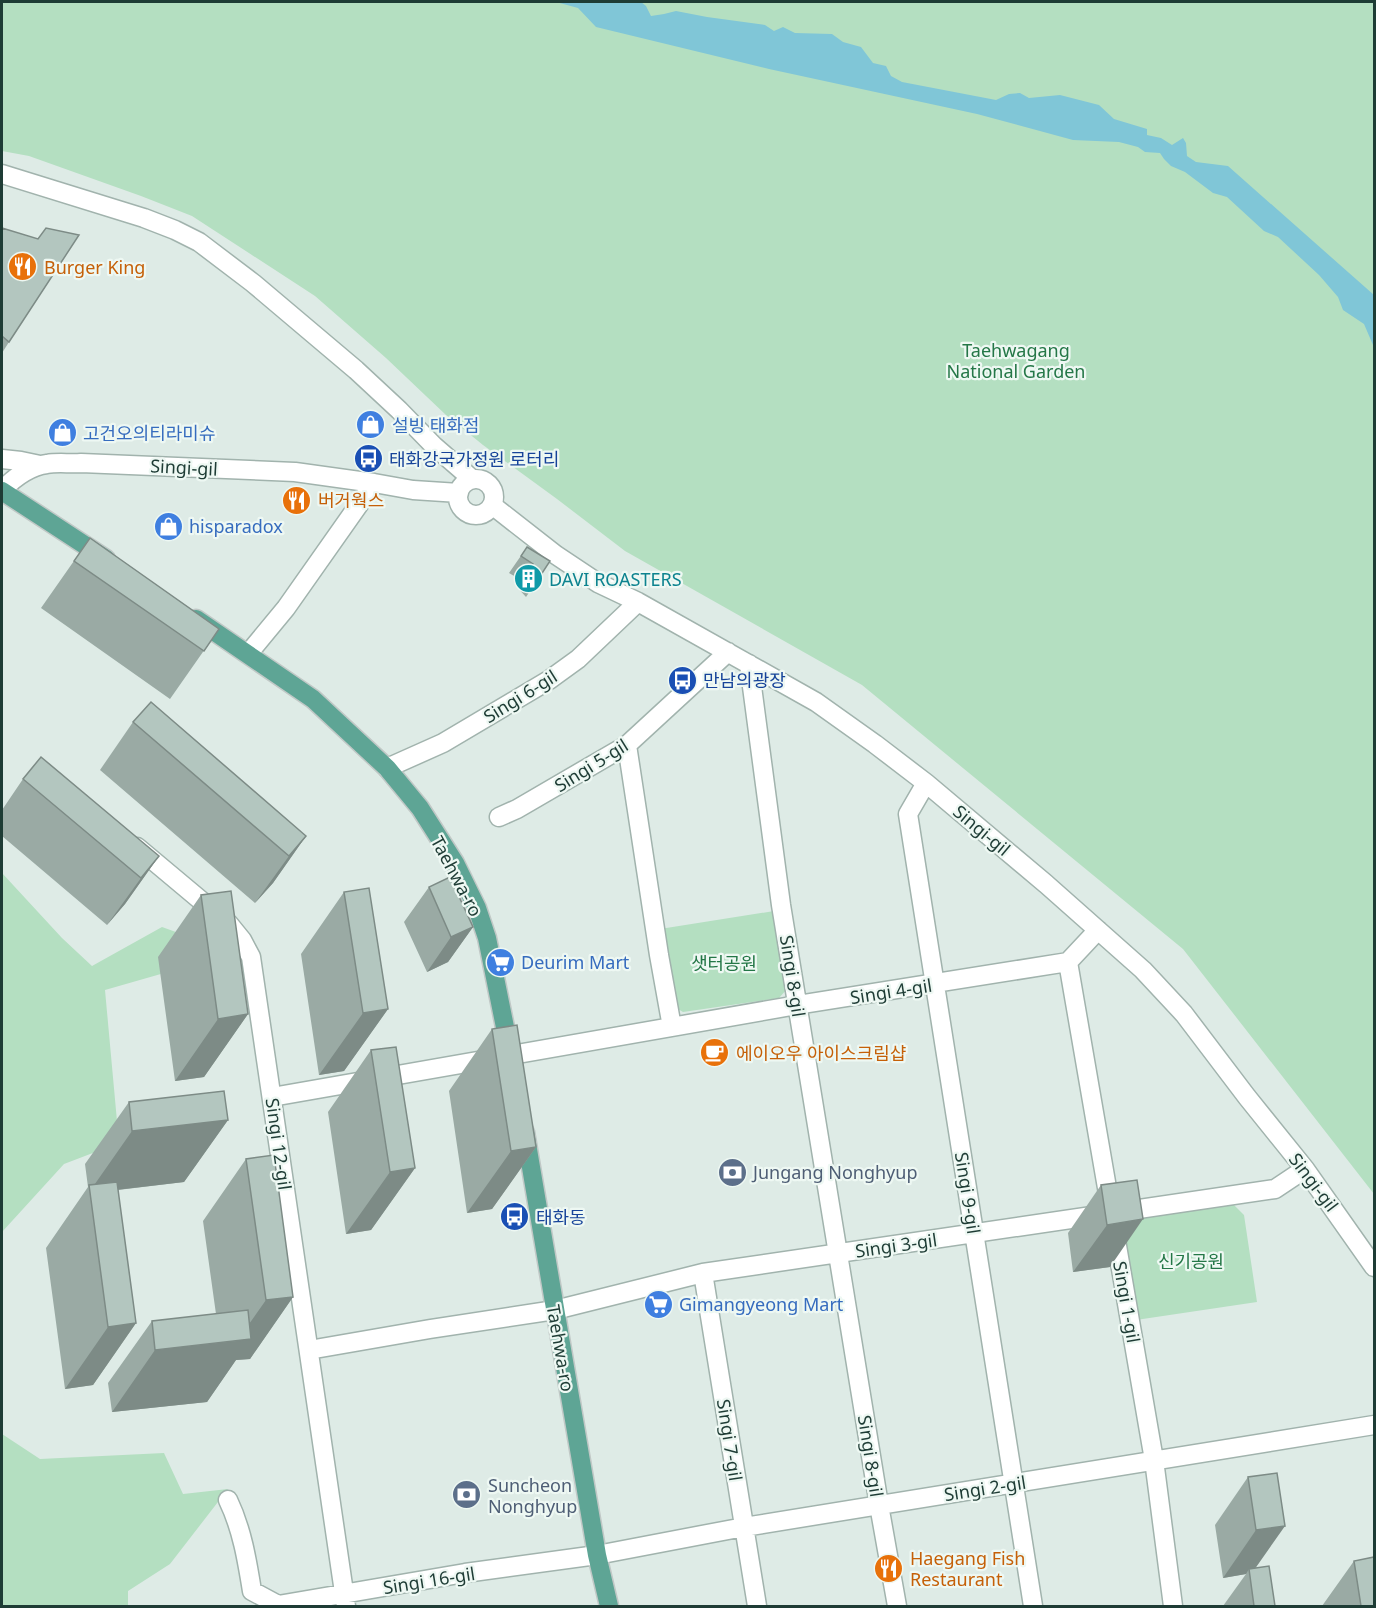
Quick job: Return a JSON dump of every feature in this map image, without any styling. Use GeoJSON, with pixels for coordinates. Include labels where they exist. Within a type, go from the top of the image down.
{"type":"FeatureCollection","features":[{"type":"Feature","properties":{"kind":"main road"},"geometry":{"type":"LineString","coordinates":[[2,491],[122,570]]}},
{"type":"Feature","properties":{"kind":"main road","name":"Taehwa-ro"},"geometry":{"type":"LineString","coordinates":[[180,609],[313,699],[387,768],[420,808],[455,863],[477,908],[487,938],[514,1077]]}},
{"type":"Feature","properties":{"kind":"main road","name":"Taehwa-ro"},"geometry":{"type":"LineString","coordinates":[[523,1118],[597,1555],[609,1606]]}},
{"type":"Feature","properties":{"kind":"street"},"geometry":{"type":"LineString","coordinates":[[2,174],[144,218],[199,242],[253,283],[356,370],[434,446],[472,479]]}},
{"type":"Feature","properties":{"kind":"street"},"geometry":{"type":"LineString","coordinates":[[2,459],[40,465]]}},
{"type":"Feature","properties":{"kind":"street","name":"Singi-gil"},"geometry":{"type":"LineString","coordinates":[[2,491],[21,475],[40,465],[111,464],[295,472],[413,490],[459,493]]}},
{"type":"Feature","properties":{"kind":"street"},"geometry":{"type":"LineString","coordinates":[[472,479],[479,479],[490,486],[494,492],[492,505],[484,513],[476,515],[470,514],[461,507],[459,500],[461,486],[472,479]]}},
{"type":"Feature","properties":{"kind":"street"},"geometry":{"type":"LineString","coordinates":[[248,654],[286,608],[374,483]]}},
{"type":"Feature","properties":{"kind":"street","name":"Singi-gil"},"geometry":{"type":"LineString","coordinates":[[492,505],[556,555],[598,583],[638,602],[816,702],[926,783],[1098,930],[1143,970],[1184,1014],[1305,1169],[1374,1267]]}},
{"type":"Feature","properties":{"kind":"street","name":"Singi 6-gil"},"geometry":{"type":"LineString","coordinates":[[387,768],[443,743],[549,680],[578,659],[638,602]]}},
{"type":"Feature","properties":{"kind":"street","name":"Singi 5-gil"},"geometry":{"type":"LineString","coordinates":[[499,817],[517,809],[627,745],[728,652]]}},
{"type":"Feature","properties":{"kind":"street","name":"Singi 8-gil"},"geometry":{"type":"LineString","coordinates":[[750,664],[781,906],[897,1606]]}},
{"type":"Feature","properties":{"kind":"street"},"geometry":{"type":"LineString","coordinates":[[627,745],[658,955],[672,1027]]}},
{"type":"Feature","properties":{"kind":"street","name":"Singi 9-gil"},"geometry":{"type":"LineString","coordinates":[[926,783],[908,814],[1033,1606]]}},
{"type":"Feature","properties":{"kind":"street","name":"Singi 12-gil"},"geometry":{"type":"LineString","coordinates":[[129,839],[229,924],[242,940],[251,957],[346,1600]]}},
{"type":"Feature","properties":{"kind":"street"},"geometry":{"type":"LineString","coordinates":[[1068,962],[1098,930]]}},
{"type":"Feature","properties":{"kind":"street","name":"Singi 4-gil"},"geometry":{"type":"LineString","coordinates":[[272,1097],[797,1005],[1068,962]]}},
{"type":"Feature","properties":{"kind":"street","name":"Singi 1-gil"},"geometry":{"type":"LineString","coordinates":[[1068,962],[1154,1460],[1173,1606]]}},
{"type":"Feature","properties":{"kind":"street","name":"Singi 3-gil"},"geometry":{"type":"LineString","coordinates":[[309,1350],[555,1310],[703,1273],[1275,1189],[1305,1169]]}},
{"type":"Feature","properties":{"kind":"street","name":"Singi 7-gil"},"geometry":{"type":"LineString","coordinates":[[703,1273],[756,1606]]}},
{"type":"Feature","properties":{"kind":"street","name":"Singi 2-gil"},"geometry":{"type":"LineString","coordinates":[[597,1555],[744,1527],[1374,1425]]}},
{"type":"Feature","properties":{"kind":"street","name":"Singi 16-gil"},"geometry":{"type":"LineString","coordinates":[[228,1500],[240,1529],[252,1591],[278,1605],[346,1600],[465,1574],[597,1555]]}},
{"type":"Feature","properties":{"kind":"green space","name":"Taehwagang National Garden"},"geometry":{"type":"Polygon","coordinates":[[[2,2],[1374,2],[1374,1194],[1183,949],[862,685],[625,551],[446,415],[386,358],[315,296],[192,216],[29,156],[2,151],[2,2]]]}},
{"type":"Feature","properties":{"kind":"green space"},"geometry":{"type":"Polygon","coordinates":[[[2,873],[62,938],[92,966],[162,927],[234,953],[105,990],[119,1143],[64,1164],[2,1232],[2,873]]]}},
{"type":"Feature","properties":{"kind":"green space","name":"샛터공원"},"geometry":{"type":"Polygon","coordinates":[[[774,911],[787,989],[779,998],[683,1012],[673,1006],[660,929],[774,911]]]}},
{"type":"Feature","properties":{"kind":"green space","name":"신기공원"},"geometry":{"type":"Polygon","coordinates":[[[1233,1204],[1244,1215],[1257,1302],[1136,1320],[1122,1231],[1131,1219],[1233,1204]]]}},
{"type":"Feature","properties":{"kind":"green space"},"geometry":{"type":"Polygon","coordinates":[[[2,1434],[40,1459],[164,1453],[183,1494],[228,1489],[170,1564],[128,1591],[128,1606],[2,1606],[2,1434]]]}},
{"type":"Feature","properties":{"kind":"water"},"geometry":{"type":"Polygon","coordinates":[[[556,2],[641,2],[651,16],[676,11],[765,25],[774,31],[783,27],[795,33],[832,34],[843,42],[861,47],[873,63],[886,66],[891,76],[902,82],[996,100],[1009,94],[1020,93],[1029,98],[1060,95],[1099,105],[1114,119],[1147,129],[1147,135],[1161,138],[1172,145],[1183,138],[1186,143],[1187,156],[1196,162],[1228,166],[1374,295],[1374,359],[1373,345],[1364,324],[1343,310],[1338,297],[1319,275],[1278,237],[1264,231],[1227,197],[1213,193],[1185,172],[1171,166],[1160,153],[1145,152],[1138,147],[1119,142],[1073,140],[977,114],[769,69],[596,27],[578,8],[556,2]]]}},
{"type":"Feature","properties":{"kind":"building"},"geometry":{"type":"Polygon","coordinates":[[[2,228],[38,239],[46,228],[79,235],[9,342],[2,336],[2,228]]]}},
{"type":"Feature","properties":{"kind":"building"},"geometry":{"type":"Polygon","coordinates":[[[90,538],[219,629],[204,651],[74,561],[90,538]]]}},
{"type":"Feature","properties":{"kind":"building"},"geometry":{"type":"Polygon","coordinates":[[[527,547],[550,561],[537,581],[529,570],[533,564],[521,556],[527,547]]]}},
{"type":"Feature","properties":{"kind":"building"},"geometry":{"type":"Polygon","coordinates":[[[151,702],[306,836],[289,856],[133,722],[151,702]]]}},
{"type":"Feature","properties":{"kind":"building"},"geometry":{"type":"Polygon","coordinates":[[[41,757],[159,856],[141,878],[23,779],[41,757]]]}},
{"type":"Feature","properties":{"kind":"building"},"geometry":{"type":"Polygon","coordinates":[[[450,877],[473,927],[451,937],[429,887],[450,877]]]}},
{"type":"Feature","properties":{"kind":"building"},"geometry":{"type":"Polygon","coordinates":[[[369,888],[388,1009],[363,1013],[344,892],[369,888]]]}},
{"type":"Feature","properties":{"kind":"building"},"geometry":{"type":"Polygon","coordinates":[[[231,891],[248,1014],[218,1019],[201,895],[231,891]]]}},
{"type":"Feature","properties":{"kind":"building"},"geometry":{"type":"Polygon","coordinates":[[[517,1025],[536,1147],[511,1151],[492,1029],[517,1025]]]}},
{"type":"Feature","properties":{"kind":"building"},"geometry":{"type":"Polygon","coordinates":[[[396,1047],[415,1168],[390,1172],[371,1050],[396,1047]]]}},
{"type":"Feature","properties":{"kind":"building"},"geometry":{"type":"Polygon","coordinates":[[[224,1091],[228,1120],[132,1131],[129,1102],[224,1091]]]}},
{"type":"Feature","properties":{"kind":"building"},"geometry":{"type":"Polygon","coordinates":[[[274,1155],[293,1297],[266,1300],[246,1159],[274,1155]]]}},
{"type":"Feature","properties":{"kind":"building"},"geometry":{"type":"Polygon","coordinates":[[[1137,1180],[1143,1219],[1107,1225],[1101,1185],[1137,1180]]]}},
{"type":"Feature","properties":{"kind":"building"},"geometry":{"type":"Polygon","coordinates":[[[117,1182],[136,1323],[108,1327],[89,1185],[117,1182]]]}},
{"type":"Feature","properties":{"kind":"building"},"geometry":{"type":"Polygon","coordinates":[[[248,1310],[251,1339],[155,1350],[152,1321],[248,1310]]]}},
{"type":"Feature","properties":{"kind":"building"},"geometry":{"type":"Polygon","coordinates":[[[1277,1473],[1285,1526],[1256,1530],[1248,1477],[1277,1473]]]}},
{"type":"Feature","properties":{"kind":"building"},"geometry":{"type":"Polygon","coordinates":[[[1374,1557],[1374,1606],[1361,1606],[1354,1561],[1374,1557]]]}},
{"type":"Feature","properties":{"kind":"building"},"geometry":{"type":"Polygon","coordinates":[[[1269,1566],[1275,1606],[1254,1606],[1249,1569],[1269,1566]]]}},
{"type":"Feature","properties":{"kind":"place","name":"Burger King"},"geometry":{"type":"Point","coordinates":[23,267]}},
{"type":"Feature","properties":{"kind":"place","name":"설빙 태화점"},"geometry":{"type":"Point","coordinates":[371,425]}},
{"type":"Feature","properties":{"kind":"place","name":"고건오의티라미슈"},"geometry":{"type":"Point","coordinates":[62,433]}},
{"type":"Feature","properties":{"kind":"place","name":"태화강국가정원 로터리"},"geometry":{"type":"Point","coordinates":[368,459]}},
{"type":"Feature","properties":{"kind":"place","name":"버거웍스"},"geometry":{"type":"Point","coordinates":[297,500]}},
{"type":"Feature","properties":{"kind":"place","name":"hisparadox"},"geometry":{"type":"Point","coordinates":[168,526]}},
{"type":"Feature","properties":{"kind":"place","name":"DAVI ROASTERS"},"geometry":{"type":"Point","coordinates":[528,579]}},
{"type":"Feature","properties":{"kind":"place","name":"만남의광장"},"geometry":{"type":"Point","coordinates":[682,680]}},
{"type":"Feature","properties":{"kind":"place","name":"Deurim Mart"},"geometry":{"type":"Point","coordinates":[500,962]}},
{"type":"Feature","properties":{"kind":"place","name":"에이오우 아이스크림샵"},"geometry":{"type":"Point","coordinates":[715,1053]}},
{"type":"Feature","properties":{"kind":"place","name":"Jungang Nonghyup"},"geometry":{"type":"Point","coordinates":[732,1172]}},
{"type":"Feature","properties":{"kind":"place","name":"태화동"},"geometry":{"type":"Point","coordinates":[515,1217]}},
{"type":"Feature","properties":{"kind":"place","name":"Gimangyeong Mart"},"geometry":{"type":"Point","coordinates":[658,1304]}},
{"type":"Feature","properties":{"kind":"place","name":"Suncheon Nonghyup"},"geometry":{"type":"Point","coordinates":[467,1495]}},
{"type":"Feature","properties":{"kind":"place","name":"Haegang Fish Restaurant"},"geometry":{"type":"Point","coordinates":[889,1568]}}]}
